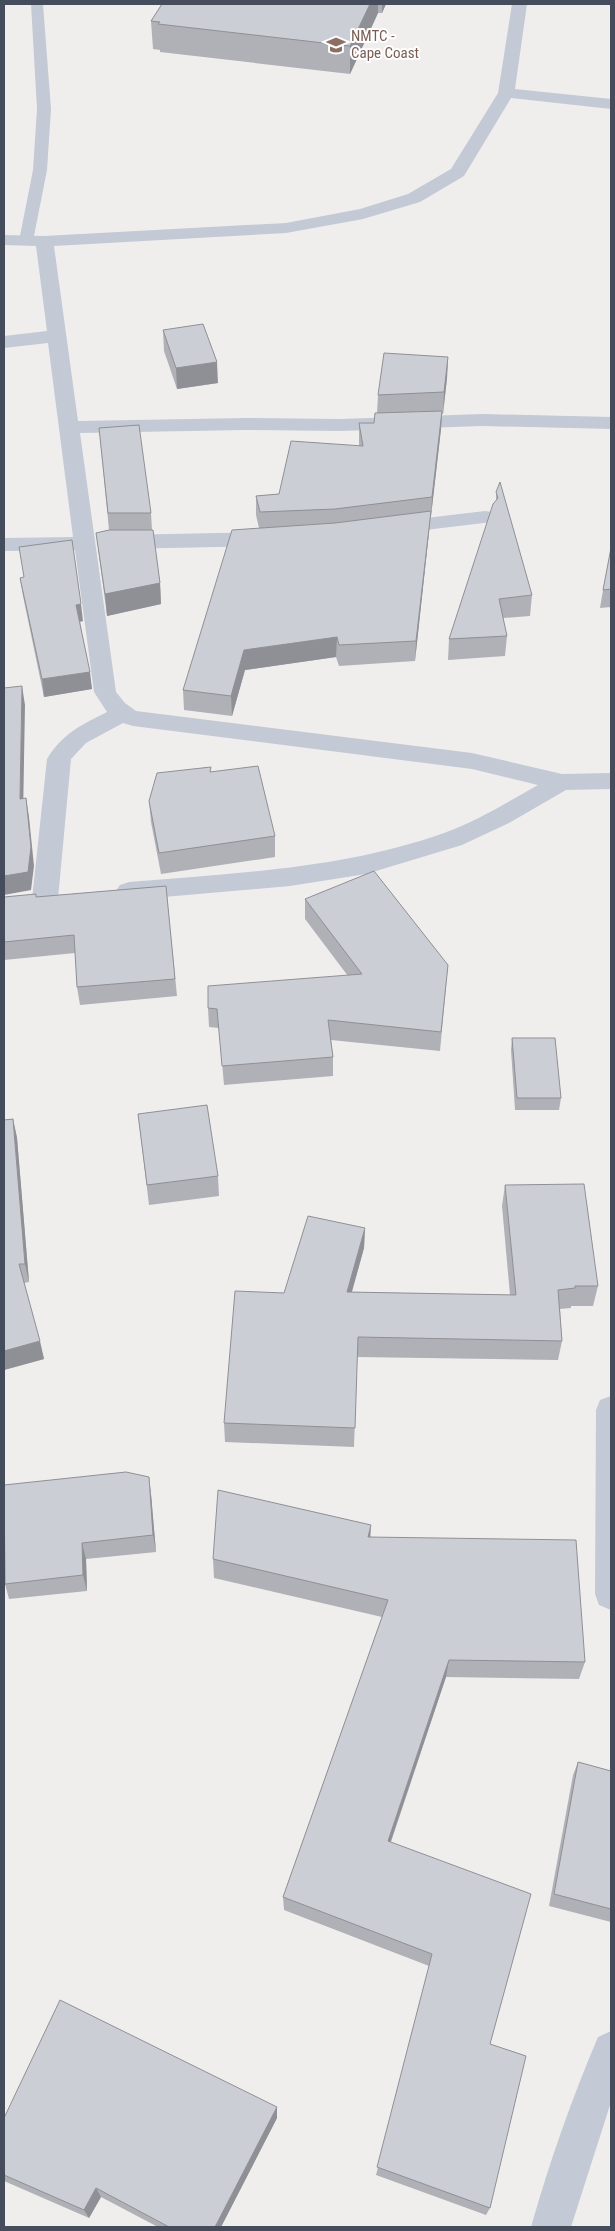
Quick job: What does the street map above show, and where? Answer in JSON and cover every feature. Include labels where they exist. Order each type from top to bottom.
[{"type":"street","points":[[4,240],[35,241],[286,228],[363,214],[414,198],[458,172],[506,93],[519,4]]},
{"type":"street","points":[[506,93],[611,104]]},
{"type":"street","points":[[35,241],[57,336],[105,692],[121,714],[133,718],[472,761],[562,782],[611,780]]},
{"type":"street","points":[[4,342],[57,336]]},
{"type":"street","points":[[70,427],[245,424],[340,425],[482,420],[611,423]]},
{"type":"street","points":[[372,530],[485,517]]},
{"type":"street","points":[[4,545],[232,541],[288,537]]},
{"type":"street","points":[[20,902],[54,898],[52,844],[59,759],[63,750],[71,742],[121,714]]},
{"type":"street","points":[[102,894],[290,877],[366,866],[453,839],[500,817],[562,782]]},
{"type":"street","points":[[611,1410],[611,1594]]},
{"type":"street","points":[[551,2227],[585,2121],[611,2050]]},
{"type":"lane","points":[[35,241],[44,109],[37,4]]},
{"type":"building","points":[[162,4],[370,4],[350,46],[158,24],[160,22],[151,21]]},
{"type":"building","points":[[203,324],[217,362],[176,368],[163,330]]},
{"type":"building","points":[[384,353],[448,357],[444,392],[378,395]]},
{"type":"building","points":[[442,411],[432,497],[335,509],[260,512],[256,496],[279,494],[291,441],[363,446],[359,423],[374,423],[375,413]]},
{"type":"building","points":[[139,425],[151,513],[108,513],[99,428]]},
{"type":"building","points":[[500,482],[532,595],[499,599],[507,636],[449,639],[493,504],[498,498],[496,492]]},
{"type":"building","points":[[431,511],[416,641],[339,645],[337,637],[244,650],[231,696],[183,690],[232,530],[335,523]]},
{"type":"building","points":[[109,530],[153,530],[160,583],[105,594],[96,533]]},
{"type":"building","points":[[72,540],[81,604],[76,605],[90,672],[42,679],[20,578],[24,577],[19,547]]},
{"type":"building","points":[[611,548],[611,589],[603,590]]},
{"type":"building","points":[[22,686],[20,799],[26,798],[31,847],[28,872],[4,876],[4,688]]},
{"type":"building","points":[[258,766],[275,836],[159,853],[149,801],[157,773],[211,767],[210,772]]},
{"type":"building","points":[[374,871],[448,965],[441,1032],[328,1020],[333,1057],[222,1066],[217,1009],[208,1008],[208,986],[362,974],[305,899]]},
{"type":"building","points":[[166,886],[175,979],[77,987],[74,935],[4,942],[4,897],[36,894],[36,897]]},
{"type":"building","points":[[512,1038],[555,1038],[561,1098],[517,1098]]},
{"type":"building","points":[[207,1105],[218,1176],[147,1185],[138,1114]]},
{"type":"building","points":[[13,1119],[25,1264],[19,1264],[40,1341],[4,1351],[4,1120]]},
{"type":"building","points":[[584,1184],[598,1286],[575,1286],[575,1288],[558,1290],[562,1341],[358,1337],[355,1428],[224,1423],[235,1291],[284,1293],[308,1216],[365,1228],[347,1292],[516,1295],[505,1185]]},
{"type":"building","points":[[126,1472],[149,1477],[153,1535],[82,1543],[83,1575],[5,1584],[4,1485]]},
{"type":"building","points":[[218,1490],[371,1525],[368,1537],[576,1540],[585,1662],[449,1660],[388,1841],[531,1894],[490,2044],[526,2056],[490,2208],[377,2167],[432,1954],[283,1897],[388,1600],[213,1559]]},
{"type":"building","points":[[578,1762],[611,1771],[611,1909],[554,1894]]},
{"type":"building","points":[[60,2000],[277,2107],[215,2227],[169,2227],[96,2188],[84,2210],[4,2175],[4,2118]]},
{"type":"place","name":"NMTC - Cape Coast","points":[[336,45]]}]
